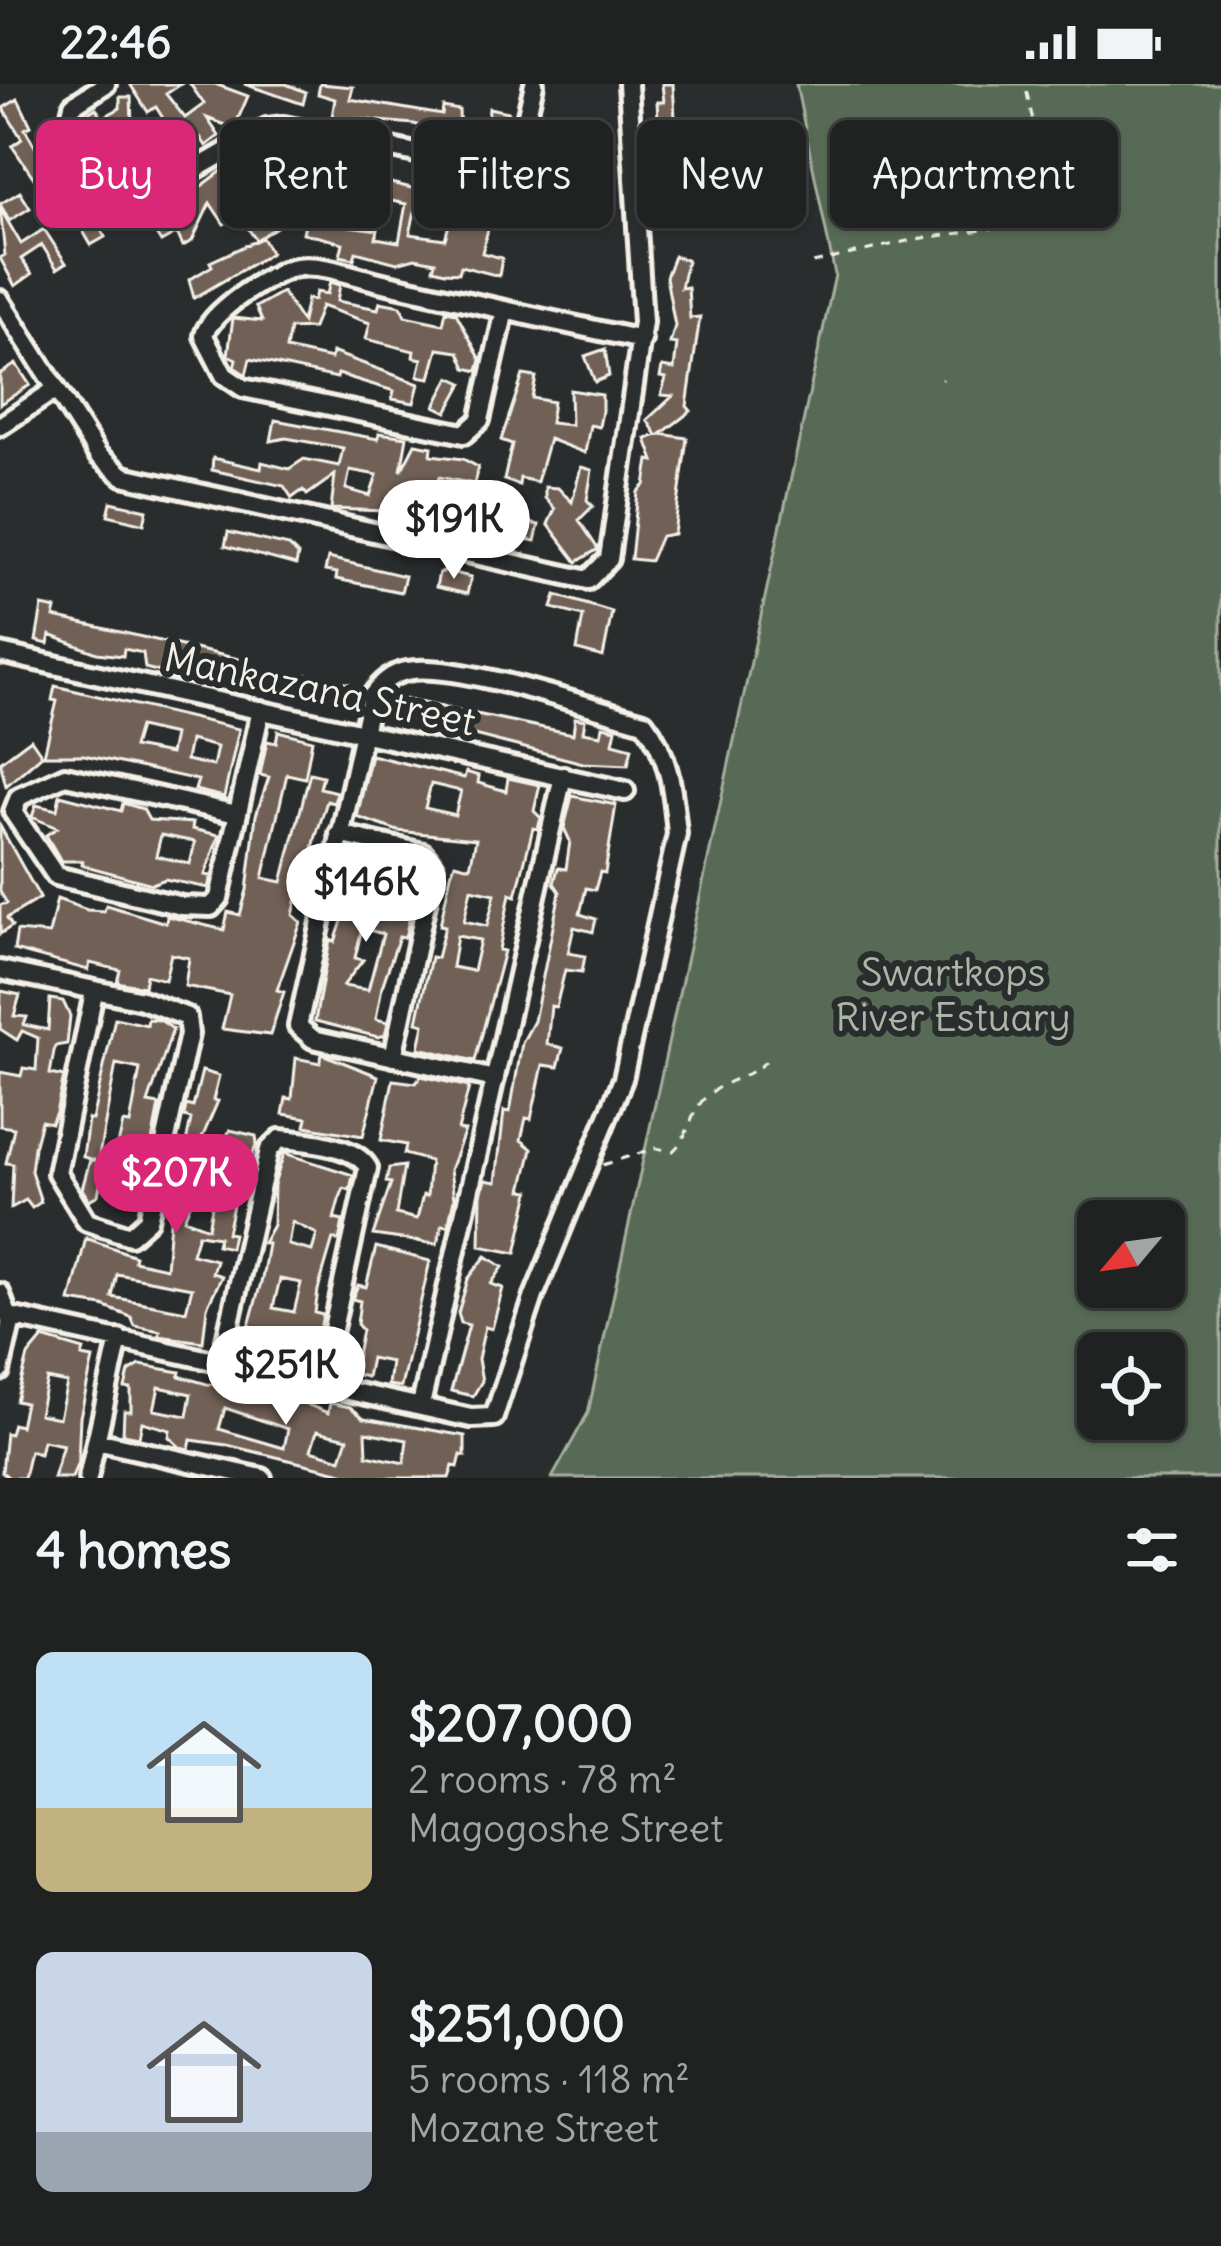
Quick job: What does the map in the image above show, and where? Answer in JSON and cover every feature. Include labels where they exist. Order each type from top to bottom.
[{"type":"street","points":[[106,84],[74,106],[68,126],[114,202],[130,208],[267,128],[284,126],[504,170],[518,154],[534,84]]},
{"type":"street","points":[[0,301],[98,455],[136,482],[588,580],[609,559],[642,340],[628,84]]},
{"type":"street","points":[[506,310],[480,420],[464,434],[243,388],[224,375],[204,336],[218,312],[299,266],[506,310],[642,340]]},
{"type":"street","points":[[0,426],[56,389]]},
{"type":"street","name":"Mankazana Street","points":[[0,653],[625,790]]},
{"type":"street","points":[[10,1316],[471,1418],[494,1417],[534,1296],[623,1079],[677,834],[670,774],[662,748],[644,722],[423,668],[392,675],[370,697],[298,1026],[313,1040],[495,1079]]},
{"type":"street","points":[[237,814],[64,776],[44,781],[19,797],[13,809],[56,876],[200,909],[218,900],[261,710]]},
{"type":"street","points":[[421,1405],[563,776]]},
{"type":"street","points":[[339,834],[422,853],[434,866],[393,1057]]},
{"type":"street","points":[[0,970],[183,1012],[190,1023],[148,1220],[130,1236],[87,1222],[57,1173],[94,992]]},
{"type":"street","points":[[221,1362],[269,1150],[280,1138],[296,1140],[358,1155],[368,1168],[321,1384]]},
{"type":"street","points":[[0,1293],[10,1316],[0,1370]]},
{"type":"street","points":[[88,1478],[119,1339]]},
{"type":"street","points":[[96,1441],[262,1478]]},
{"type":"path","points":[[813,263],[916,239],[1027,224],[1026,164],[1034,121],[1025,84]]},
{"type":"path","points":[[592,1165],[655,1148],[673,1151],[685,1140],[703,1101],[728,1080],[757,1072],[769,1058]]},
{"type":"green space","name":"Swartkops River Estuary","points":[[796,84],[1221,84],[1221,1478],[552,1478],[588,1413],[835,275]]},
{"type":"building","points":[[130,84],[181,84],[166,94],[185,118],[204,104],[190,84],[215,84],[248,96],[238,120],[220,123],[207,118],[219,136],[206,146],[201,138],[196,148],[196,120],[164,120],[156,107],[148,112]]},
{"type":"building","points":[[244,84],[286,84],[306,92],[303,104]]},
{"type":"building","points":[[320,84],[353,87],[350,99],[442,115],[443,107],[459,110],[459,120],[414,120],[414,124],[332,117],[335,99],[318,94]]},
{"type":"building","points":[[662,84],[673,84],[675,120],[658,120],[657,102],[664,102]]},
{"type":"building","points":[[120,97],[131,97],[132,120],[86,120],[83,116],[96,108],[102,118],[120,108]]},
{"type":"building","points":[[18,99],[31,126],[25,129],[36,148],[36,181],[12,146],[22,139],[3,108]]},
{"type":"building","points":[[489,108],[508,112],[507,120],[488,120]]},
{"type":"building","points":[[220,172],[220,218],[210,203],[192,241],[183,246],[177,233],[161,242],[154,231],[159,228],[196,228],[196,190]]},
{"type":"building","points":[[390,183],[414,189],[410,234],[445,239],[448,228],[488,228],[482,253],[502,258],[499,276],[461,266],[459,273],[445,272],[433,269],[435,262],[415,258],[397,263],[356,252],[354,259],[340,256],[343,243],[303,233],[304,228],[363,228],[378,230],[376,238],[399,242],[406,204],[390,201]]},
{"type":"building","points":[[20,192],[30,208],[9,221],[0,204]]},
{"type":"building","points":[[0,208],[21,244],[44,229],[66,263],[57,269],[42,245],[21,259],[32,274],[15,286],[0,258],[5,255]]},
{"type":"building","points":[[81,228],[100,228],[105,237],[91,245]]},
{"type":"building","points":[[248,228],[275,228],[256,240]]},
{"type":"building","points":[[262,238],[271,253],[194,298],[189,280],[212,266],[210,262]]},
{"type":"building","points":[[674,256],[687,260],[681,288],[688,287],[690,318],[700,317],[687,406],[691,411],[661,434],[687,438],[674,534],[661,536],[650,561],[631,559],[638,492],[645,485],[649,460],[654,461],[646,439],[657,435],[647,420],[673,396],[661,395],[666,378],[660,377],[662,367],[674,369],[677,344],[670,343],[675,326],[666,277]]},
{"type":"building","points":[[330,282],[340,285],[337,301],[378,309],[380,302],[401,306],[405,316],[443,324],[446,311],[456,313],[481,360],[478,371],[466,368],[459,352],[438,349],[430,378],[418,376],[422,359],[413,357],[414,351],[366,339],[370,323],[321,306],[313,328],[290,329],[286,349],[331,359],[332,352],[419,384],[414,403],[392,399],[394,391],[338,374],[337,378],[250,359],[246,375],[234,367],[236,359],[228,355],[233,318],[262,321],[256,307],[282,292],[302,322],[307,299],[314,300],[316,292],[327,294]]},
{"type":"building","points":[[605,349],[609,376],[595,382],[585,356]]},
{"type":"building","points":[[16,364],[30,385],[0,404],[0,374]]},
{"type":"building","points":[[523,375],[536,377],[532,398],[553,402],[550,423],[571,425],[570,390],[602,395],[602,411],[599,427],[590,425],[585,453],[549,439],[537,482],[520,478],[519,485],[504,480],[512,444],[501,440]]},
{"type":"building","points":[[450,377],[463,383],[447,412],[435,406]]},
{"type":"building","points":[[275,420],[378,439],[379,433],[407,437],[401,471],[415,444],[432,447],[431,455],[463,459],[478,467],[474,484],[439,477],[433,503],[494,505],[506,511],[505,518],[539,525],[535,541],[501,534],[498,542],[483,544],[454,535],[446,526],[386,511],[331,509],[335,475],[307,495],[303,490],[292,498],[284,486],[212,470],[213,458],[261,469],[262,462],[289,469],[304,459],[339,466],[343,448],[286,438],[271,441]],"holes":[[[350,470],[377,475],[370,496],[346,489]]]},
{"type":"building","points":[[581,467],[592,470],[587,500],[593,506],[579,520],[598,549],[577,562],[548,524],[555,509],[545,498],[545,487],[558,488],[572,502]]},
{"type":"building","points":[[111,502],[147,510],[144,524],[108,515]]},
{"type":"building","points":[[228,532],[289,546],[298,555],[296,565],[225,546]]},
{"type":"building","points":[[328,558],[405,576],[401,592],[336,579],[337,573],[325,571]]},
{"type":"building","points":[[439,573],[471,577],[467,594],[436,587]]},
{"type":"building","points":[[556,595],[612,612],[603,657],[577,650],[583,616],[552,608]]},
{"type":"building","points":[[42,606],[56,609],[54,617],[252,662],[247,685],[178,663],[175,676],[145,668],[143,653],[124,649],[123,656],[97,653],[50,635],[48,644],[36,641]]},
{"type":"building","points":[[304,674],[349,684],[345,701],[299,695]]},
{"type":"building","points":[[55,686],[239,729],[224,797],[195,790],[198,780],[84,755],[44,755],[57,701],[52,700]],"holes":[[[139,727],[174,735],[170,754],[133,747]],[[190,740],[217,747],[213,766],[186,760]]]},
{"type":"building","points":[[399,698],[573,734],[575,718],[585,720],[583,732],[601,735],[603,726],[616,729],[613,743],[632,748],[628,765],[583,763],[396,715]]},
{"type":"building","points":[[278,731],[312,740],[305,778],[287,774],[263,878],[282,882],[310,773],[323,776],[320,788],[337,792],[334,803],[327,801],[316,836],[309,865],[316,867],[312,888],[307,897],[298,894],[293,915],[301,922],[277,990],[284,992],[270,1035],[222,1029],[230,995],[185,986],[189,958],[171,954],[165,980],[146,975],[144,987],[117,982],[120,970],[90,963],[88,970],[14,950],[17,931],[49,934],[57,899],[87,910],[104,911],[106,905],[166,923],[167,916],[224,930],[228,912],[240,915],[247,890],[256,815],[269,777],[260,775],[267,741],[276,743]]},
{"type":"building","points":[[31,739],[42,755],[6,786],[0,762]]},
{"type":"building","points":[[371,755],[464,778],[466,772],[479,776],[478,783],[506,791],[508,778],[540,785],[534,811],[541,818],[538,829],[533,828],[516,896],[510,894],[499,950],[504,951],[475,1061],[419,1048],[424,1024],[417,1022],[431,957],[437,958],[445,926],[440,925],[451,874],[455,863],[470,867],[476,839],[398,831],[357,817]],"holes":[[[431,784],[461,791],[455,815],[425,808]],[[471,889],[495,894],[487,926],[464,921]],[[457,936],[480,940],[473,971],[452,967]]]},
{"type":"building","points":[[60,795],[121,811],[123,803],[143,809],[149,820],[193,823],[192,829],[219,835],[205,875],[211,876],[208,888],[165,879],[152,884],[82,865],[83,861],[61,861],[46,835],[57,828],[32,817],[36,805],[57,810]],"holes":[[[161,835],[195,842],[190,864],[156,856]]]},
{"type":"building","points":[[572,796],[616,805],[605,873],[600,872],[595,890],[586,888],[580,914],[596,919],[593,932],[574,927],[568,953],[585,956],[582,972],[565,970],[556,1007],[551,1006],[547,1044],[563,1048],[558,1067],[543,1065],[531,1119],[526,1118],[521,1140],[532,1149],[522,1190],[530,1191],[516,1253],[480,1246],[481,1195],[485,1180],[496,1182],[504,1111],[510,1112],[522,1043],[534,1021],[560,892],[554,883],[558,868],[566,869],[570,841],[564,828]]},
{"type":"building","points":[[0,826],[40,898],[7,918],[12,926],[0,934],[0,905],[7,903],[0,892]]},
{"type":"building","points":[[349,856],[417,870],[405,938],[399,937],[382,987],[376,1019],[388,1022],[385,1035],[378,1037],[315,1021],[330,940],[335,942],[354,885],[343,882]],"holes":[[[362,928],[383,934],[368,990],[343,986],[363,960],[355,958]]]},
{"type":"building","points":[[1,991],[20,995],[14,1016],[27,1017],[24,1025],[48,1030],[50,999],[63,1001],[70,1016],[67,1044],[55,1046],[50,1074],[64,1077],[56,1112],[51,1123],[41,1121],[34,1147],[31,1171],[41,1202],[32,1208],[26,1200],[11,1208],[13,1164],[6,1163],[14,1128],[0,1126],[0,1072],[21,1076],[23,1068],[36,1070],[38,1038],[22,1031],[17,1040],[0,1029]]},
{"type":"building","points":[[115,1018],[147,1025],[148,1019],[160,1020],[173,1029],[148,1103],[159,1105],[150,1152],[140,1150],[135,1170],[120,1166],[125,1146],[118,1145],[123,1123],[130,1124],[140,1069],[116,1064],[98,1161],[83,1157],[88,1119],[92,1120]]},
{"type":"building","points":[[322,1054],[378,1076],[363,1136],[305,1126],[307,1118],[283,1114],[286,1098],[292,1099],[296,1058],[320,1063]]},
{"type":"building","points":[[202,1071],[219,1076],[213,1100],[218,1101],[199,1145],[219,1150],[230,1130],[256,1136],[257,1143],[235,1196],[227,1233],[233,1234],[230,1248],[217,1245],[219,1237],[198,1234],[192,1254],[216,1260],[212,1273],[222,1276],[207,1307],[203,1342],[159,1336],[160,1331],[135,1326],[131,1317],[70,1301],[86,1238],[135,1256],[134,1261],[166,1268],[175,1165],[191,1119],[184,1117],[186,1105],[193,1107]],"holes":[[[204,1172],[228,1178],[223,1200],[214,1196],[208,1228],[184,1219]],[[117,1274],[192,1288],[186,1311],[112,1297]]]},
{"type":"building","points":[[421,1076],[469,1087],[458,1130],[465,1131],[450,1170],[454,1199],[448,1226],[442,1225],[437,1244],[373,1235],[391,1183],[386,1182],[389,1168],[404,1166],[396,1214],[417,1219],[423,1195],[427,1196],[430,1161],[404,1154],[406,1145],[381,1140],[393,1080],[416,1083]]},
{"type":"building","points":[[284,1153],[353,1175],[350,1190],[344,1188],[339,1200],[334,1219],[343,1221],[339,1241],[333,1239],[318,1290],[315,1313],[323,1315],[316,1346],[309,1344],[297,1364],[244,1343],[262,1279],[268,1244],[263,1243],[273,1225],[274,1185]],"holes":[[[292,1222],[317,1234],[312,1251],[288,1245]],[[280,1279],[301,1283],[294,1312],[273,1308]]]},
{"type":"building","points":[[90,1160],[105,1162],[98,1195],[89,1200],[82,1189]]},
{"type":"building","points":[[376,1247],[430,1261],[401,1387],[388,1385],[391,1362],[371,1358],[367,1377],[353,1374],[362,1330],[357,1324],[360,1301],[352,1299],[358,1285],[366,1287]]},
{"type":"building","points":[[486,1256],[503,1267],[491,1284],[503,1288],[492,1329],[485,1327],[478,1359],[482,1381],[473,1396],[451,1391],[469,1325],[461,1323],[458,1313],[468,1279]]},
{"type":"building","points":[[43,1338],[84,1350],[82,1357],[93,1359],[72,1478],[53,1478],[63,1445],[43,1441],[40,1454],[30,1451],[24,1478],[9,1478],[2,1472],[6,1433],[10,1434],[13,1424],[20,1426],[25,1403],[16,1401],[28,1356]],"holes":[[[47,1379],[67,1383],[59,1418],[39,1414]]]},
{"type":"building","points":[[140,1365],[180,1372],[179,1376],[207,1384],[262,1386],[328,1413],[330,1403],[350,1407],[364,1418],[465,1436],[465,1456],[461,1455],[458,1467],[453,1466],[449,1478],[363,1478],[227,1445],[191,1440],[189,1449],[180,1447],[169,1437],[170,1430],[142,1422],[139,1437],[123,1434],[124,1411],[131,1411],[131,1389],[125,1388],[129,1372]],"holes":[[[159,1387],[191,1394],[187,1416],[154,1410]],[[225,1408],[288,1429],[284,1448],[219,1429]],[[317,1431],[348,1438],[341,1459],[311,1450]],[[366,1432],[407,1440],[404,1463],[367,1455]]]}]
